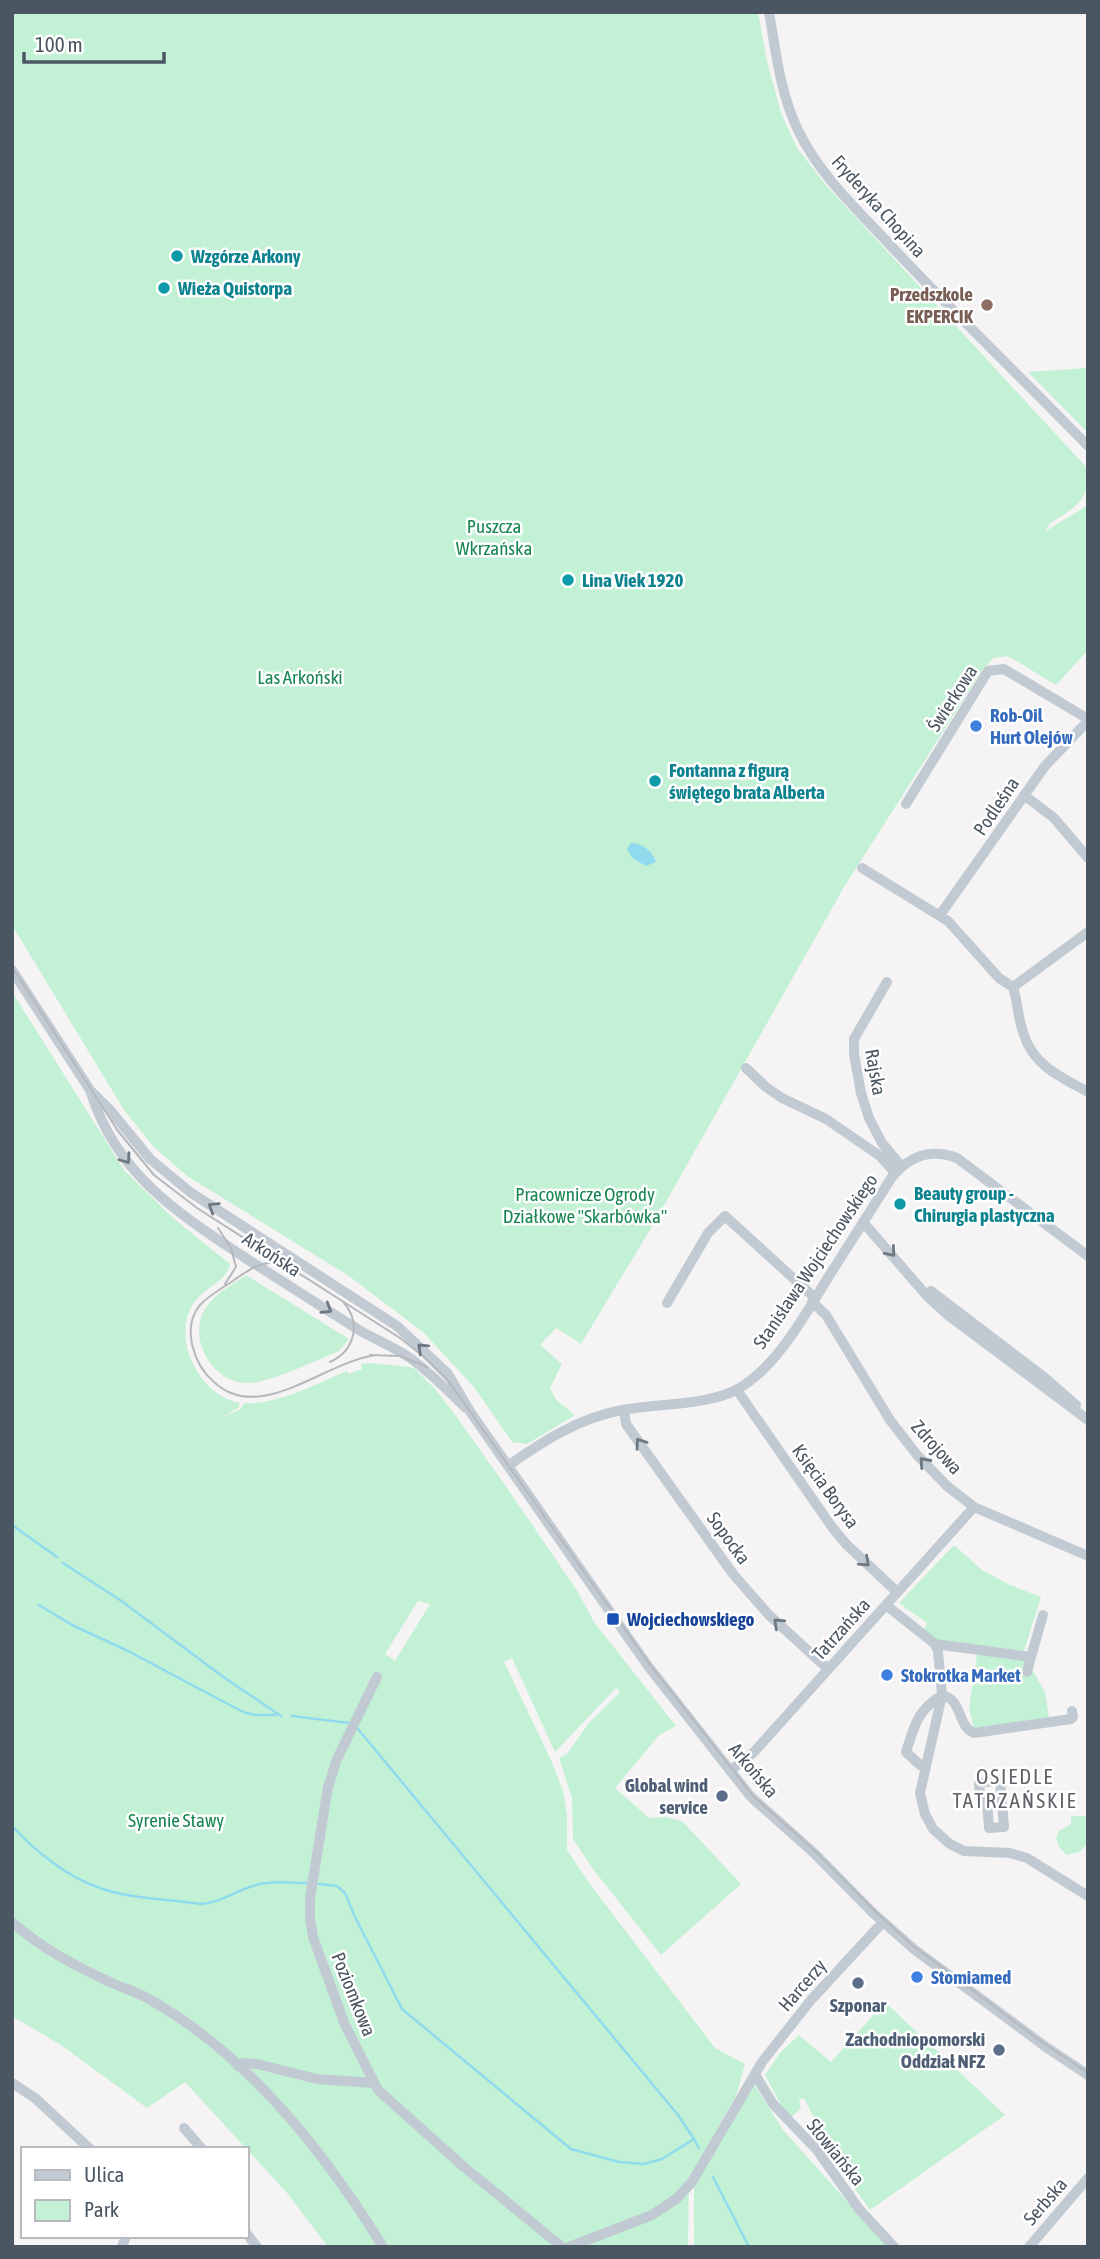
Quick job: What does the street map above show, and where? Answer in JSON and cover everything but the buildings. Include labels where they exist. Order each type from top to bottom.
[{"type":"street","name":"Fryderyka Chopina","points":[[769,12],[785,97],[797,129],[830,182],[1088,446]]},
{"type":"street","name":"Świerkowa","points":[[906,804],[988,671],[1004,669],[1088,720]]},
{"type":"street","name":"Podleśna","points":[[940,915],[1045,766],[1088,720]]},
{"type":"street","points":[[1024,795],[1054,818],[1088,858]]},
{"type":"street","points":[[862,867],[940,915],[954,927],[999,978],[1013,987],[1024,1035],[1035,1058],[1046,1069],[1088,1092]]},
{"type":"street","points":[[1013,987],[1088,932]]},
{"type":"street","name":"Arkońska","points":[[12,970],[90,1090],[150,1159],[178,1184],[372,1308],[408,1335],[450,1376],[471,1413],[651,1669],[758,1804],[814,1853],[883,1922],[934,1965],[1088,2075]]},
{"type":"street","name":"Rajska","points":[[887,982],[854,1038],[853,1054],[869,1118],[898,1170]]},
{"type":"street","points":[[746,1068],[782,1098],[826,1119],[898,1170]]},
{"type":"street","name":"Arkońska","points":[[90,1090],[99,1118],[121,1152],[146,1184],[167,1204],[204,1232],[341,1318],[408,1356],[471,1413]]},
{"type":"street","name":"Stanisława Wojciechowskiego","points":[[508,1466],[582,1422],[624,1410],[707,1399],[737,1390],[753,1379],[772,1359],[814,1300],[898,1170],[916,1156],[935,1153],[957,1158],[1088,1256]]},
{"type":"street","name":"Zdrojowa","points":[[667,1303],[708,1233],[725,1216],[814,1300],[903,1437],[947,1486],[974,1507],[1088,1556]]},
{"type":"street","points":[[863,1222],[918,1283],[1044,1377],[1077,1406],[1088,1420]]},
{"type":"street","name":"Księcia Borysa","points":[[737,1390],[832,1527],[854,1552],[897,1592]]},
{"type":"street","name":"Sopocka","points":[[624,1410],[626,1424],[733,1574],[769,1615],[828,1669]]},
{"type":"street","name":"Tatrzańska","points":[[730,1771],[754,1752],[974,1507]]},
{"type":"street","points":[[886,1605],[935,1644],[1031,1657]]},
{"type":"street","points":[[1027,1672],[1043,1615]]},
{"type":"street","points":[[935,1644],[942,1695],[920,1793],[929,1822],[944,1839],[964,1851],[1010,1853],[1027,1858],[1088,1896]]},
{"type":"street","name":"Poziomkowa","points":[[377,1677],[337,1759],[328,1787],[309,1909],[313,1937],[349,2034],[378,2091],[562,2247]]},
{"type":"street","points":[[942,1695],[955,1701],[967,1728],[974,1733],[1071,1719],[1072,1711]]},
{"type":"street","points":[[925,1767],[906,1752],[923,1709],[942,1695]]},
{"type":"street","points":[[1000,1780],[1004,1827],[989,1828],[987,1800],[980,1796],[979,1783],[1000,1780]]},
{"type":"street","points":[[12,1922],[44,1948],[76,1966],[145,1996],[183,2020],[238,2066],[281,2107],[303,2133],[348,2192],[383,2247]]},
{"type":"street","name":"Harcerzy","points":[[569,2247],[652,2215],[676,2199],[692,2182],[762,2062],[802,2011],[883,1922]]},
{"type":"street","points":[[238,2066],[244,2063],[257,2064],[317,2079],[373,2083]]},
{"type":"street","name":"Słowiańska","points":[[756,2076],[773,2104],[817,2150],[859,2209],[894,2247]]},
{"type":"street","points":[[12,2083],[59,2119],[88,2147]]},
{"type":"street","points":[[184,2128],[200,2147]]},
{"type":"street","name":"Serbska","points":[[1029,2247],[1088,2178]]},
{"type":"green space","name":"Puszcza Wkrzańska","points":[[12,12],[758,12],[767,61],[781,113],[797,148],[825,184],[1088,469],[1086,490],[1082,498],[1073,508],[1048,525],[1046,531],[1088,505],[1088,650],[1056,685],[1008,656],[993,658],[981,672],[844,887],[654,1223],[581,1344],[556,1328],[540,1345],[562,1364],[550,1388],[556,1400],[575,1415],[527,1444],[512,1442],[474,1387],[423,1332],[349,1276],[187,1176],[153,1146],[124,1110],[12,925]]},
{"type":"green space","points":[[1088,368],[1088,433],[1028,372]]},
{"type":"green space","name":"Syrenie Stawy","points":[[12,992],[124,1170],[174,1219],[230,1264],[224,1276],[193,1304],[186,1326],[189,1355],[204,1381],[227,1399],[240,1403],[238,1408],[221,1418],[241,1409],[244,1403],[284,1397],[347,1371],[349,1374],[362,1369],[361,1364],[415,1369],[453,1412],[578,1592],[594,1622],[676,1726],[659,1735],[615,1788],[649,1818],[665,1817],[682,1821],[741,1884],[661,1955],[593,1869],[573,1839],[572,1798],[559,1758],[567,1754],[588,1724],[620,1692],[616,1688],[555,1752],[512,1658],[504,1662],[563,1791],[567,1815],[567,1850],[592,1887],[715,2048],[745,2064],[736,2096],[689,2178],[688,2247],[328,2247],[287,2193],[248,2151],[248,2147],[245,2147],[185,2082],[147,2108],[61,2045],[12,2016]],"holes":[[[418,1601],[430,1604],[395,1661],[385,1654]]]},
{"type":"green space","points":[[246,1275],[349,1339],[339,1351],[268,1379],[248,1383],[224,1376],[214,1368],[201,1346],[200,1321],[213,1299]]},
{"type":"green space","points":[[954,1545],[982,1570],[1041,1597],[1023,1654],[1045,1692],[1049,1718],[974,1728],[969,1708],[978,1648],[935,1642],[923,1631],[927,1623],[899,1603]]},
{"type":"green space","points":[[1071,1816],[1088,1816],[1088,1843],[1079,1852],[1067,1855],[1059,1847],[1056,1838],[1059,1831],[1071,1824]]},
{"type":"green space","points":[[885,2002],[1005,2115],[870,2210],[834,2159],[804,2098],[799,2100],[801,2109],[791,2117],[782,2107],[765,2075],[780,2053],[799,2035],[831,2062]]},
{"type":"green space","points":[[754,2084],[783,2130],[888,2247],[694,2247],[694,2185]]},
{"type":"water","points":[[631,843],[646,848],[656,862],[646,866],[632,858],[627,849]]},
{"type":"waterway","points":[[12,1525],[57,1557]]},
{"type":"waterway","points":[[63,1563],[120,1600],[281,1716]]},
{"type":"waterway","points":[[39,1605],[72,1625],[128,1651],[243,1712],[275,1715]]},
{"type":"waterway","points":[[292,1716],[349,1723]]},
{"type":"waterway","points":[[358,1729],[678,2115],[694,2139]]},
{"type":"waterway","points":[[12,1826],[41,1854],[64,1870],[112,1892],[201,1904],[260,1884],[308,1883]]},
{"type":"waterway","points":[[319,1884],[337,1886],[345,1893],[402,2009],[571,2149],[619,2162],[644,2164],[662,2159],[694,2139],[699,2148]]},
{"type":"waterway","points":[[713,2177],[749,2247]]},
{"type":"tram line","points":[[12,967],[118,1131],[154,1175],[197,1208],[400,1338],[449,1382],[651,1666],[754,1797],[814,1850],[912,1945],[1039,2040],[1088,2073]]},
{"type":"tram line","points":[[218,1228],[231,1248],[236,1267],[225,1284]]},
{"type":"tram line","points":[[283,1264],[269,1263],[251,1269],[208,1298],[194,1314],[191,1324],[192,1346],[201,1366],[214,1382],[232,1394],[252,1397],[273,1394],[358,1359],[378,1355]]},
{"type":"tram line","points":[[330,1362],[345,1351],[353,1336],[353,1320],[344,1303]]},
{"type":"tram line","points":[[370,1355],[400,1356],[427,1367]]},
{"type":"place","name":"Wzgórze Arkony","points":[[177,256]]},
{"type":"place","name":"Wieża Quistorpa","points":[[164,288]]},
{"type":"place","name":"Przedszkole EKPERCIK","points":[[987,305]]},
{"type":"place","name":"Lina Viek 1920","points":[[568,580]]},
{"type":"place","name":"Rob-Oil Hurt Olejów","points":[[976,726]]},
{"type":"place","name":"Fontanna z figurą świętego brata Alberta","points":[[655,781]]},
{"type":"place","name":"Beauty group - Chirurgia plastyczna","points":[[900,1204]]},
{"type":"place","name":"Wojciechowskiego","points":[[613,1619]]},
{"type":"place","name":"Stokrotka Market","points":[[887,1675]]},
{"type":"place","name":"Global wind service","points":[[722,1796]]},
{"type":"place","name":"Stomiamed","points":[[917,1977]]},
{"type":"place","name":"Szponar","points":[[858,1983]]},
{"type":"place","name":"Zachodniopomorski Oddział NFZ","points":[[999,2050]]},
{"type":"district","name":"OSIEDLE TATRZAŃSKIE","points":[[1015,1789]]},
{"type":"park label","name":"Las Arkoński","points":[[300,677]]},
{"type":"park label","name":"Pracownicze Ogrody Działkowe \"Skarbówka\"","points":[[585,1205]]}]
